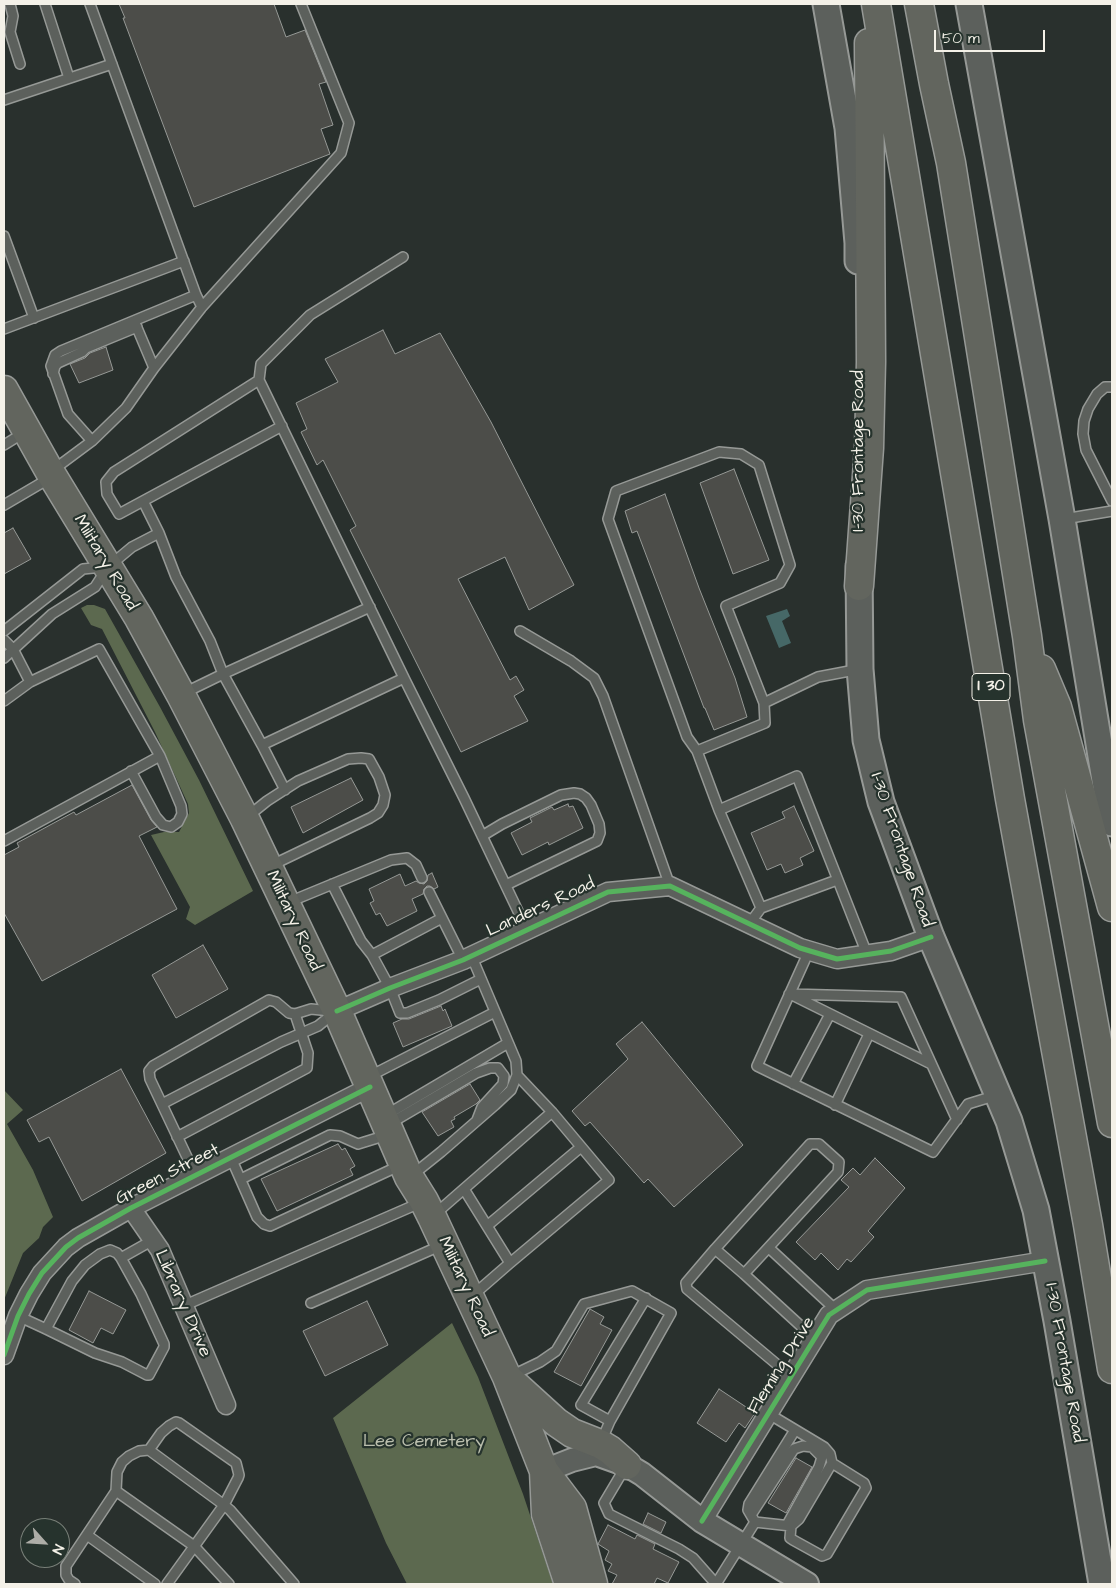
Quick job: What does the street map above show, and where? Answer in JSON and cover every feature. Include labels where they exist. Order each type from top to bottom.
[{"type":"main road","name":"I-30 Frontage Road","points":[[826,4],[848,128],[858,243],[860,669],[866,740],[880,802],[931,937],[1009,1121],[1036,1210],[1102,1584]]},
{"type":"main road","points":[[860,586],[869,448],[871,362],[869,4]]},
{"type":"main road","name":"I 30","points":[[876,4],[1010,799],[1088,1226],[1112,1369]]},
{"type":"main road","name":"I 30","points":[[919,4],[951,163],[1027,636],[1038,720],[1112,1123]]},
{"type":"main road","points":[[969,4],[1102,745],[1112,823]]},
{"type":"main road","name":"Military Road","points":[[4,390],[51,474],[139,618],[245,819],[337,1011],[406,1171],[428,1209],[507,1378],[544,1471],[572,1508],[594,1584]]},
{"type":"main road","points":[[1027,636],[1057,706],[1112,907]]},
{"type":"main road","points":[[507,1378],[556,1422],[572,1433],[602,1440],[627,1465]]},
{"type":"main road","name":"Military Road","points":[[544,1471],[546,1514],[569,1584]]},
{"type":"street","name":"Landers Road","points":[[337,1011],[467,957],[608,892],[670,886],[750,922],[800,948],[837,959],[891,951],[931,937]]},
{"type":"street","name":"Green Street","points":[[4,1354],[18,1316],[42,1273],[66,1247],[78,1238],[132,1208],[231,1158],[368,1083]]},
{"type":"street","name":"Library Drive","points":[[132,1208],[160,1250],[226,1405]]},
{"type":"street","name":"Fleming Drive","points":[[702,1521],[829,1315],[867,1290],[1046,1261]]},
{"type":"street","points":[[544,1471],[572,1460],[602,1440]]},
{"type":"street","points":[[627,1465],[642,1474],[702,1521],[807,1584]]},
{"type":"lane","points":[[10,4],[13,16],[10,32],[20,64]]},
{"type":"lane","points":[[45,4],[70,78]]},
{"type":"lane","points":[[90,4],[202,307]]},
{"type":"lane","points":[[4,505],[51,474],[92,441],[126,408],[154,368],[202,307],[341,153],[349,124],[301,4]]},
{"type":"lane","points":[[4,100],[112,64]]},
{"type":"lane","points":[[4,236],[34,318]]},
{"type":"lane","points":[[403,257],[310,315],[262,364],[259,380],[527,930]]},
{"type":"lane","points":[[4,329],[184,261]]},
{"type":"lane","points":[[92,441],[68,414],[51,366],[55,355],[61,351],[136,324],[196,295]]},
{"type":"lane","points":[[136,324],[154,368]]},
{"type":"lane","points":[[259,380],[114,472],[106,482],[106,494],[119,514],[282,426]]},
{"type":"lane","points":[[1112,387],[1105,387],[1097,394],[1088,409],[1084,421],[1083,434],[1086,450],[1112,501]]},
{"type":"lane","points":[[4,445],[27,431]]},
{"type":"lane","points":[[697,750],[765,723],[764,703],[726,606],[780,583],[790,565],[759,465],[741,454],[719,452],[616,491],[608,519],[687,737],[697,750],[719,810],[760,908]]},
{"type":"lane","points":[[143,501],[159,533],[176,577],[210,641],[223,674],[285,790]]},
{"type":"lane","points":[[1062,519],[1112,511]]},
{"type":"lane","points":[[4,658],[52,614],[95,587],[108,567],[132,547],[159,533]]},
{"type":"lane","points":[[4,630],[83,568],[108,567]]},
{"type":"lane","points":[[181,695],[223,674],[370,608]]},
{"type":"lane","points":[[520,630],[571,661],[594,678],[603,696],[670,886]]},
{"type":"lane","points":[[4,640],[14,649],[30,682]]},
{"type":"lane","points":[[4,701],[30,682],[99,649],[160,756],[181,806],[182,814],[178,822],[171,827],[163,825],[156,817],[131,771]]},
{"type":"lane","points":[[764,703],[818,677],[860,669]]},
{"type":"lane","points":[[262,746],[404,678]]},
{"type":"lane","points":[[4,841],[160,756]]},
{"type":"lane","points":[[245,819],[267,801],[298,781],[348,760],[369,759],[378,777],[385,795],[378,812],[370,818],[268,867]]},
{"type":"lane","points":[[719,810],[797,776],[867,954]]},
{"type":"lane","points":[[482,836],[561,795],[580,794],[591,805],[599,824],[600,833],[597,841],[506,885]]},
{"type":"lane","points":[[285,904],[391,860],[407,858],[416,865],[422,878]]},
{"type":"lane","points":[[750,922],[760,908],[837,880]]},
{"type":"lane","points":[[332,884],[360,941],[372,955],[390,988],[400,1013],[407,1013],[439,1000],[481,979]]},
{"type":"lane","points":[[231,1158],[257,1217],[264,1224],[270,1226],[406,1171],[476,1122],[511,1090],[517,1075],[516,1061],[481,979],[442,918],[429,892]]},
{"type":"lane","points":[[372,955],[442,918]]},
{"type":"lane","points":[[809,950],[757,1066],[933,1152],[968,1104],[998,1094]]},
{"type":"lane","points":[[789,994],[931,1064]]},
{"type":"lane","points":[[789,994],[901,997],[956,1120]]},
{"type":"lane","points":[[196,1176],[150,1079],[149,1071],[153,1066],[269,1000],[276,1002],[289,1013],[294,1014],[311,1009],[337,1011]]},
{"type":"lane","points":[[162,1104],[281,1042],[318,1026],[337,1011]]},
{"type":"lane","points":[[368,1083],[495,1012]]},
{"type":"lane","points":[[177,1137],[307,1068],[308,1053],[294,1014]]},
{"type":"lane","points":[[794,1084],[830,1014]]},
{"type":"lane","points":[[835,1105],[869,1034]]},
{"type":"lane","points":[[240,1179],[330,1135],[340,1136],[358,1144],[508,1042]]},
{"type":"lane","points":[[387,1125],[476,1073],[490,1068],[498,1068],[504,1076],[503,1084],[482,1107],[476,1122]]},
{"type":"lane","points":[[470,1298],[510,1262],[609,1180],[552,1112],[517,1075]]},
{"type":"lane","points":[[183,1306],[428,1209],[464,1189],[552,1112]]},
{"type":"lane","points":[[744,1274],[838,1172],[839,1162],[819,1144],[810,1144],[686,1283],[687,1289],[792,1377]]},
{"type":"lane","points":[[487,1226],[581,1147]]},
{"type":"lane","points":[[464,1189],[510,1262]]},
{"type":"lane","points":[[121,1258],[153,1240]]},
{"type":"lane","points":[[311,1303],[444,1244]]},
{"type":"lane","points":[[769,1248],[836,1310]]},
{"type":"lane","points":[[715,1249],[815,1339]]},
{"type":"lane","points":[[18,1316],[95,1353],[122,1362],[150,1375],[164,1344],[141,1294],[121,1258],[117,1253],[110,1250],[100,1254],[85,1265],[72,1281],[46,1329]]},
{"type":"lane","points":[[507,1378],[540,1362],[556,1351],[584,1304],[632,1291],[672,1313],[615,1411],[602,1440]]},
{"type":"lane","points":[[602,1440],[581,1406],[646,1298]]},
{"type":"lane","points":[[769,1414],[824,1446],[830,1454],[832,1463],[799,1519],[789,1526],[753,1518],[748,1510],[749,1504],[795,1430]]},
{"type":"lane","points":[[150,1450],[161,1433],[176,1422],[236,1463],[239,1475],[224,1505],[167,1584]]},
{"type":"lane","points":[[627,1465],[604,1503],[609,1514],[692,1558],[716,1584],[741,1545],[753,1518],[794,1449],[803,1446],[812,1447],[822,1457],[820,1467],[789,1526],[790,1538],[822,1556],[827,1554],[866,1488],[864,1483],[832,1463]]},
{"type":"lane","points":[[76,1584],[69,1580],[65,1570],[66,1566],[116,1491],[117,1472],[122,1462],[139,1451],[150,1450],[230,1510],[294,1584]]},
{"type":"lane","points":[[116,1491],[194,1546],[229,1584]]},
{"type":"lane","points":[[87,1535],[155,1584]]},
{"type":"green space","points":[[87,605],[94,605],[105,609],[199,780],[253,891],[195,925],[186,919],[190,907],[151,835],[164,832],[179,832],[189,813],[188,804],[155,732],[102,629],[91,625],[81,608]]},
{"type":"green space","points":[[4,1090],[23,1110],[7,1124],[33,1170],[53,1217],[43,1227],[39,1238],[23,1253],[4,1300]]},
{"type":"green space","name":"Lee Cemetery","points":[[452,1323],[478,1377],[523,1494],[553,1584],[407,1584],[386,1543],[333,1418]]},
{"type":"water","points":[[787,609],[790,616],[782,621],[791,643],[779,648],[766,616]]},
{"type":"building","points":[[119,4],[274,4],[286,37],[305,30],[326,82],[319,84],[333,125],[321,129],[330,154],[194,207]]},
{"type":"building","points":[[383,330],[395,354],[440,333],[491,422],[574,585],[529,610],[505,557],[458,579],[510,680],[516,676],[524,690],[514,696],[528,721],[461,752],[350,530],[356,526],[323,460],[317,465],[301,432],[307,429],[296,403],[338,382],[325,359]]},
{"type":"building","points":[[106,347],[113,370],[79,383],[70,364]]},
{"type":"building","points":[[734,469],[769,560],[733,574],[700,483]]},
{"type":"building","points":[[665,494],[699,588],[735,678],[747,717],[714,730],[637,531],[632,533],[625,511]]},
{"type":"building","points":[[13,528],[31,559],[4,574],[4,533]]},
{"type":"building","points":[[351,778],[363,800],[303,833],[291,807]]},
{"type":"building","points":[[132,785],[151,820],[157,827],[139,836],[177,909],[42,981],[4,913],[4,855],[19,847],[17,843],[74,812],[76,815]]},
{"type":"building","points":[[568,804],[569,807],[573,806],[583,828],[549,845],[548,842],[522,855],[511,833],[532,822],[530,818],[552,807],[554,810]]},
{"type":"building","points":[[794,806],[814,851],[800,858],[803,865],[785,873],[781,864],[767,870],[751,833],[785,818],[782,812]]},
{"type":"building","points":[[432,873],[438,887],[434,889],[427,886],[423,894],[412,899],[417,911],[387,926],[380,913],[376,915],[370,903],[374,901],[369,889],[400,874],[405,886],[416,881],[424,884],[427,881],[428,875]]},
{"type":"building","points":[[203,945],[228,989],[176,1018],[152,975]]},
{"type":"building","points":[[441,1006],[443,1011],[445,1009],[452,1026],[403,1047],[393,1023],[402,1019],[409,1019]]},
{"type":"building","points":[[642,1022],[743,1145],[674,1207],[648,1179],[644,1183],[590,1122],[585,1126],[572,1111],[628,1059],[616,1044]]},
{"type":"building","points":[[121,1069],[166,1153],[82,1201],[49,1137],[39,1142],[27,1120]]},
{"type":"building","points":[[470,1084],[480,1100],[454,1117],[455,1119],[451,1121],[454,1127],[438,1136],[422,1112]]},
{"type":"building","points":[[338,1144],[342,1150],[345,1148],[355,1166],[350,1169],[353,1175],[277,1211],[261,1179]]},
{"type":"building","points":[[875,1158],[905,1188],[868,1231],[874,1237],[851,1262],[847,1259],[838,1270],[821,1253],[815,1260],[796,1242],[849,1187],[841,1180],[853,1168],[860,1175]]},
{"type":"building","points":[[89,1291],[126,1310],[113,1334],[101,1328],[93,1343],[69,1330]]},
{"type":"building","points":[[367,1301],[388,1345],[325,1376],[303,1331]]},
{"type":"building","points":[[590,1309],[604,1317],[600,1324],[612,1330],[581,1386],[554,1372]]},
{"type":"building","points":[[719,1389],[755,1413],[745,1428],[739,1423],[726,1442],[697,1423]]},
{"type":"building","points":[[796,1458],[812,1467],[786,1513],[768,1503]]},
{"type":"building","points":[[648,1513],[666,1522],[661,1533],[643,1524]]},
{"type":"building","points":[[608,1525],[635,1539],[637,1535],[655,1544],[653,1549],[679,1562],[668,1583],[657,1578],[654,1584],[612,1584],[617,1575],[608,1571],[612,1564],[605,1560],[609,1551],[598,1544]]},
{"type":"cycle path","points":[[337,1011],[463,960],[608,892],[670,886],[800,948],[837,959],[891,951],[931,937]]},
{"type":"cycle path","points":[[4,1355],[18,1316],[42,1273],[66,1247],[78,1238],[131,1208],[370,1087]]},
{"type":"cycle path","points":[[702,1521],[829,1315],[867,1290],[1045,1261]]}]
